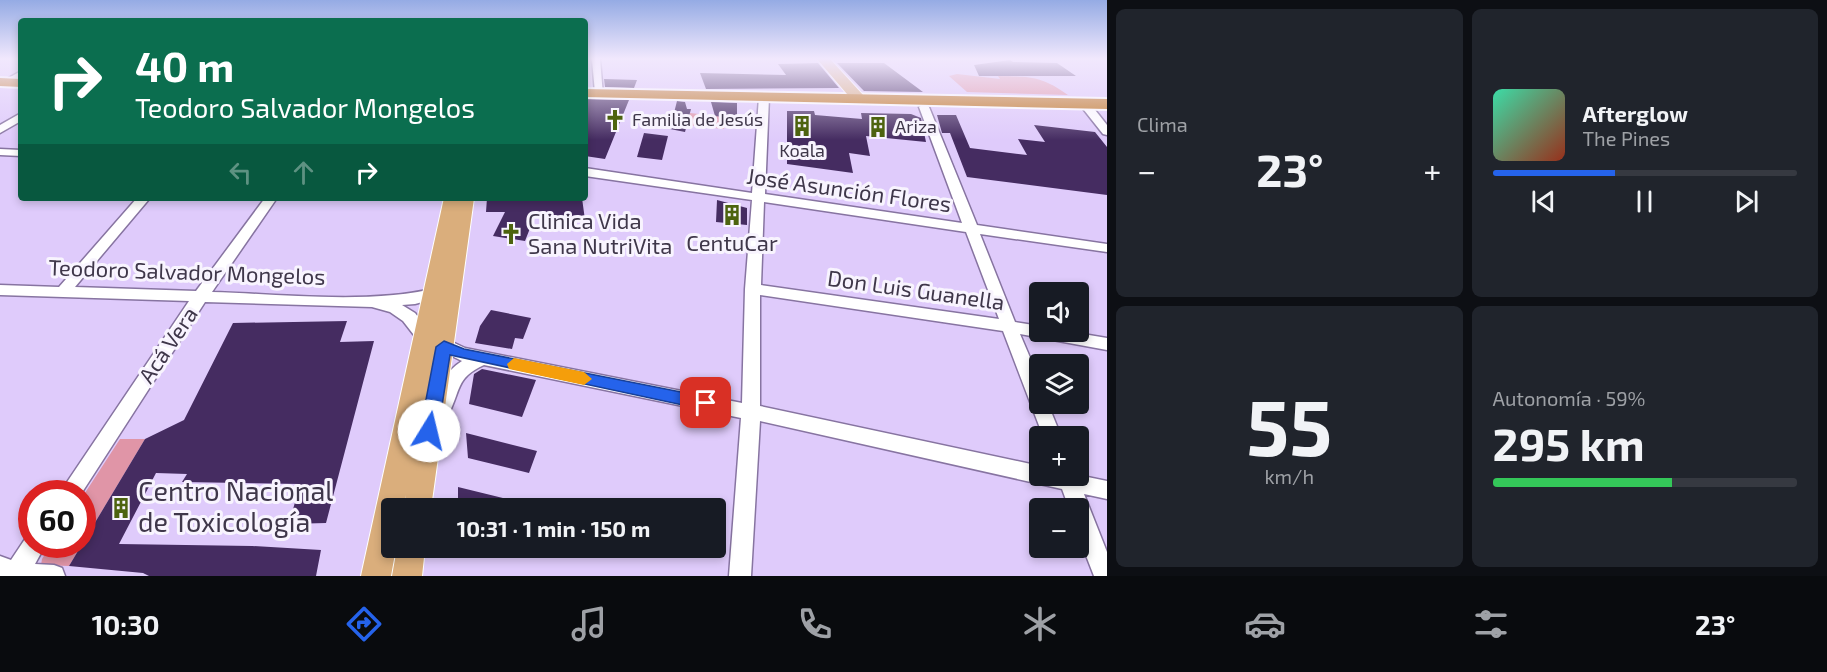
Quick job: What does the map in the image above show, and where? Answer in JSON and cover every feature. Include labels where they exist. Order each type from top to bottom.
[{"type":"highway","points":[[592,93],[924,106],[1107,104]]},
{"type":"highway","points":[[588,100],[858,98],[1087,106],[1107,111]]},
{"type":"main road","points":[[847,86],[858,98]]},
{"type":"main road","points":[[376,576],[430,296],[451,201]]},
{"type":"main road","points":[[418,498],[454,286],[466,201]]},
{"type":"main road","points":[[407,576],[410,558]]},
{"type":"street","points":[[740,576],[751,412],[753,289],[764,100]]},
{"type":"street","points":[[924,106],[1048,426]]},
{"type":"street","points":[[1087,106],[1107,132]]},
{"type":"street","points":[[0,130],[18,118]]},
{"type":"street","points":[[0,152],[18,153]]},
{"type":"street","name":"José Asunción Flores","points":[[588,172],[1107,248]]},
{"type":"street","points":[[63,292],[141,201]]},
{"type":"street","name":"Acá Vera","points":[[78,480],[200,297],[269,201]]},
{"type":"street","name":"Teodoro Salvador Mongelos","points":[[0,290],[372,302],[430,296],[454,286]]},
{"type":"street","name":"Don Luis Guanella","points":[[753,289],[1008,326],[1107,344]]},
{"type":"street","name":"Teodoro Salvador Mongelos","points":[[372,302],[401,312],[423,335],[444,347],[484,358],[1029,471]]},
{"type":"street","points":[[425,452],[438,432],[451,381],[459,369],[484,358]]},
{"type":"street","name":"Teodoro Salvador Mongelos","points":[[1089,485],[1107,490]]},
{"type":"street","points":[[1072,486],[1105,576]]},
{"type":"street","points":[[10,572],[22,558]]},
{"type":"street","points":[[10,572],[54,576]]},
{"type":"shaded area","points":[[960,86],[1053,86],[1068,95],[967,92]]},
{"type":"shaded area","points":[[690,113],[726,117],[724,129],[687,125]]},
{"type":"shaded area","points":[[120,439],[145,439],[96,521],[96,480],[93,480]]},
{"type":"shaded area","points":[[74,558],[69,566],[41,565],[42,559]]},
{"type":"building","points":[[605,86],[635,86],[634,88]]},
{"type":"building","points":[[705,86],[837,86],[839,88],[706,89]]},
{"type":"building","points":[[859,86],[915,86],[923,92],[864,91]]},
{"type":"building","points":[[588,99],[629,100],[605,159],[588,156]]},
{"type":"building","points":[[677,101],[685,102],[687,109],[691,109],[685,132],[670,129]]},
{"type":"building","points":[[711,102],[737,103],[737,119],[715,116]]},
{"type":"building","points":[[787,111],[814,111],[815,115],[862,119],[861,113],[911,114],[921,118],[926,142],[866,136],[870,156],[849,153],[853,173],[787,164]]},
{"type":"building","points":[[937,115],[956,115],[970,148],[1027,155],[1018,139],[1045,142],[1034,125],[1095,132],[1107,147],[1107,195],[967,177],[950,133],[942,133]]},
{"type":"building","points":[[644,133],[668,136],[662,160],[637,157]]},
{"type":"building","name":"CentuCar","points":[[717,200],[747,208],[747,225],[716,222]]},
{"type":"building","points":[[487,201],[582,201],[585,220],[536,213],[525,241],[493,236],[505,212],[486,212]]},
{"type":"building","points":[[491,310],[531,318],[523,339],[515,338],[512,349],[475,343],[480,326]]},
{"type":"building","points":[[347,321],[340,342],[374,341],[326,523],[289,524],[300,484],[182,482],[187,474],[156,473],[119,544],[252,546],[321,550],[316,576],[149,576],[143,573],[69,566],[74,558],[96,558],[96,521],[145,439],[184,420],[233,323]]},
{"type":"building","points":[[482,369],[536,380],[522,417],[469,404],[474,374]]},
{"type":"building","points":[[466,433],[537,451],[529,473],[468,458]]},
{"type":"building","points":[[458,487],[503,498],[458,498]]},
{"type":"slow traffic","points":[[514,364],[584,379]]},
{"type":"place","name":"Familia de Jesús","points":[[615,120]]},
{"type":"place","name":"Koala","points":[[802,126]]},
{"type":"place","name":"Ariza","points":[[878,127]]},
{"type":"place","name":"CentuCar","points":[[732,215]]},
{"type":"place","name":"Clinica Vida Sana NutriVita","points":[[511,234]]},
{"type":"place","name":"Centro Nacional de Toxicología","points":[[121,508]]},
{"type":"route","points":[[429,431],[444,347],[461,354],[706,403]]}]
